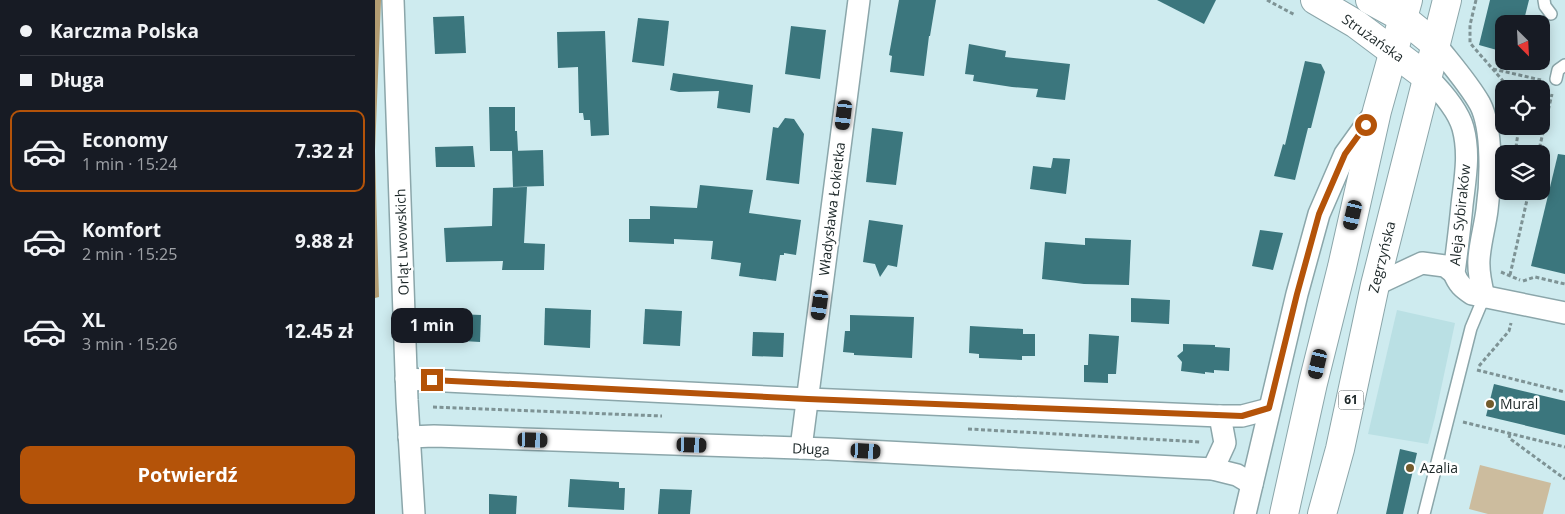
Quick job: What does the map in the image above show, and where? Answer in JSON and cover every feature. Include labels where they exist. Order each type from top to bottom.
[{"type":"main road","name":"Strużańska","points":[[1315,0],[1356,24],[1428,78]]},
{"type":"main road","points":[[1370,0],[1406,9],[1436,45]]},
{"type":"main road","name":"Zegrzyńska","points":[[1323,514],[1340,450],[1375,284],[1447,0]]},
{"type":"main road","points":[[1285,514],[1313,383],[1342,267],[1377,111],[1406,9]]},
{"type":"street","name":"Orląt Lwowskich","points":[[393,0],[406,379],[414,514]]},
{"type":"street","name":"Władysława Łokietka","points":[[801,448],[859,0]]},
{"type":"street","name":"Aleja Sybiraków","points":[[1436,45],[1481,105],[1487,129],[1491,165],[1479,260],[1479,277],[1484,297]]},
{"type":"street","name":"Aleja Sybiraków","points":[[1428,78],[1443,92],[1463,126],[1467,174],[1454,273],[1457,282],[1472,294],[1565,313]]},
{"type":"street","points":[[1245,514],[1297,294],[1319,214],[1345,154],[1377,111]]},
{"type":"street","name":"Aleja Sybiraków","points":[[1375,284],[1422,263],[1445,266],[1454,273]]},
{"type":"street","points":[[406,379],[808,399],[1220,416],[1242,416],[1269,408]]},
{"type":"street","points":[[1213,468],[1225,443],[1220,416]]},
{"type":"street","name":"Długa","points":[[409,437],[434,436],[801,448],[1213,468],[1237,475],[1252,484]]},
{"type":"lane","points":[[1544,0],[1545,6],[1551,14]]},
{"type":"lane","points":[[1555,81],[1558,70],[1565,65]]},
{"type":"lane","points":[[1423,514],[1471,328],[1484,297]]},
{"type":"path","points":[[1476,0],[1470,25],[1470,43],[1502,80]]},
{"type":"path","points":[[1493,68],[1555,81],[1550,103]]},
{"type":"path","points":[[1510,275],[1527,200]]},
{"type":"path","points":[[1498,264],[1501,272],[1523,281],[1535,277],[1565,284]]},
{"type":"path","points":[[1523,281],[1509,332],[1477,370],[1565,392]]},
{"type":"path","points":[[433,407],[433,416]]},
{"type":"path","points":[[1448,418],[1565,447]]},
{"type":"path","points":[[1462,431],[1464,422]]},
{"type":"path","points":[[1510,434],[1509,438],[1565,479]]},
{"type":"shaded area","points":[[375,0],[381,0],[375,151]]},
{"type":"shaded area","points":[[375,151],[379,297],[375,298]]},
{"type":"shaded area","points":[[1397,310],[1455,323],[1428,444],[1368,434]]},
{"type":"shaded area","points":[[1480,465],[1551,483],[1543,514],[1488,514],[1469,509]]},
{"type":"building","points":[[899,0],[936,0],[924,76],[890,72],[892,56],[889,55]]},
{"type":"building","points":[[1157,0],[1216,0],[1204,24]]},
{"type":"building","points":[[1490,0],[1529,0],[1525,15],[1495,15],[1495,49],[1479,45]]},
{"type":"building","points":[[464,16],[466,53],[435,54],[433,17]]},
{"type":"building","points":[[638,18],[669,21],[664,66],[632,62]]},
{"type":"building","points":[[791,26],[826,30],[820,79],[785,74]]},
{"type":"building","points":[[605,31],[609,135],[591,136],[590,120],[584,120],[583,113],[579,113],[578,67],[558,68],[557,32]]},
{"type":"building","points":[[969,44],[1006,51],[1005,57],[1070,64],[1065,100],[1036,97],[1038,89],[973,81],[974,75],[965,74]]},
{"type":"building","points":[[1305,61],[1321,64],[1325,72],[1295,180],[1274,176],[1283,144],[1285,145]]},
{"type":"building","points":[[673,73],[753,85],[750,113],[717,108],[719,91],[679,92],[670,90]]},
{"type":"building","points":[[489,107],[515,107],[515,131],[517,131],[518,151],[490,151]]},
{"type":"building","points":[[785,118],[794,119],[804,134],[799,184],[766,180],[773,127],[778,128]]},
{"type":"building","points":[[872,128],[903,132],[896,185],[866,182]]},
{"type":"building","points":[[473,146],[475,167],[436,167],[435,147]]},
{"type":"building","points":[[543,150],[544,186],[513,187],[512,151]]},
{"type":"building","points":[[1558,154],[1565,155],[1565,274],[1531,266],[1547,200],[1550,200],[1550,187]]},
{"type":"building","points":[[1053,158],[1070,159],[1066,194],[1030,189],[1033,166],[1051,168]]},
{"type":"building","points":[[700,185],[753,190],[749,213],[801,220],[796,255],[784,253],[784,255],[780,255],[776,281],[739,276],[741,263],[711,259],[713,241],[674,239],[674,244],[629,242],[629,219],[650,219],[650,206],[697,208]]},
{"type":"building","points":[[527,187],[524,243],[545,244],[544,270],[502,270],[503,261],[446,262],[444,228],[492,226],[493,188]]},
{"type":"building","points":[[869,220],[903,225],[897,267],[888,265],[880,277],[875,264],[863,262]]},
{"type":"building","points":[[1260,230],[1283,233],[1273,270],[1252,266]]},
{"type":"building","points":[[1085,238],[1131,240],[1129,285],[1084,284],[1042,279],[1045,242],[1085,245]]},
{"type":"building","points":[[1131,298],[1170,300],[1169,324],[1131,322]]},
{"type":"building","points":[[545,308],[591,310],[590,348],[544,345]]},
{"type":"building","points":[[645,309],[682,311],[680,346],[643,344]]},
{"type":"building","points":[[431,313],[481,315],[480,342],[430,339]]},
{"type":"building","points":[[850,315],[914,317],[912,358],[854,355],[854,353],[843,352],[845,331],[850,331]]},
{"type":"building","points":[[970,326],[1023,329],[1023,334],[1035,334],[1035,356],[1022,356],[1022,360],[979,358],[979,354],[969,353]]},
{"type":"building","points":[[753,332],[784,333],[783,357],[752,356]]},
{"type":"building","points":[[1089,334],[1119,336],[1116,374],[1108,374],[1108,383],[1084,382],[1084,365],[1088,365]]},
{"type":"building","points":[[1183,344],[1215,345],[1215,347],[1230,348],[1229,371],[1214,370],[1214,373],[1205,372],[1205,374],[1181,371],[1182,362],[1177,356],[1183,351]]},
{"type":"building","points":[[1494,384],[1565,401],[1565,435],[1486,416]]},
{"type":"building","points":[[1400,449],[1417,453],[1403,514],[1386,514]]},
{"type":"building","points":[[570,479],[619,482],[619,488],[625,488],[624,510],[568,507]]},
{"type":"building","points":[[660,489],[692,490],[690,514],[658,514]]},
{"type":"building","points":[[489,494],[517,496],[516,514],[489,514]]},
{"type":"place","name":"Mural","points":[[1490,404]]},
{"type":"place","name":"Azalia","points":[[1410,468]]},
{"type":"route","points":[[432,380],[808,399],[1242,416],[1269,408],[1319,214],[1345,154],[1366,125]]}]
